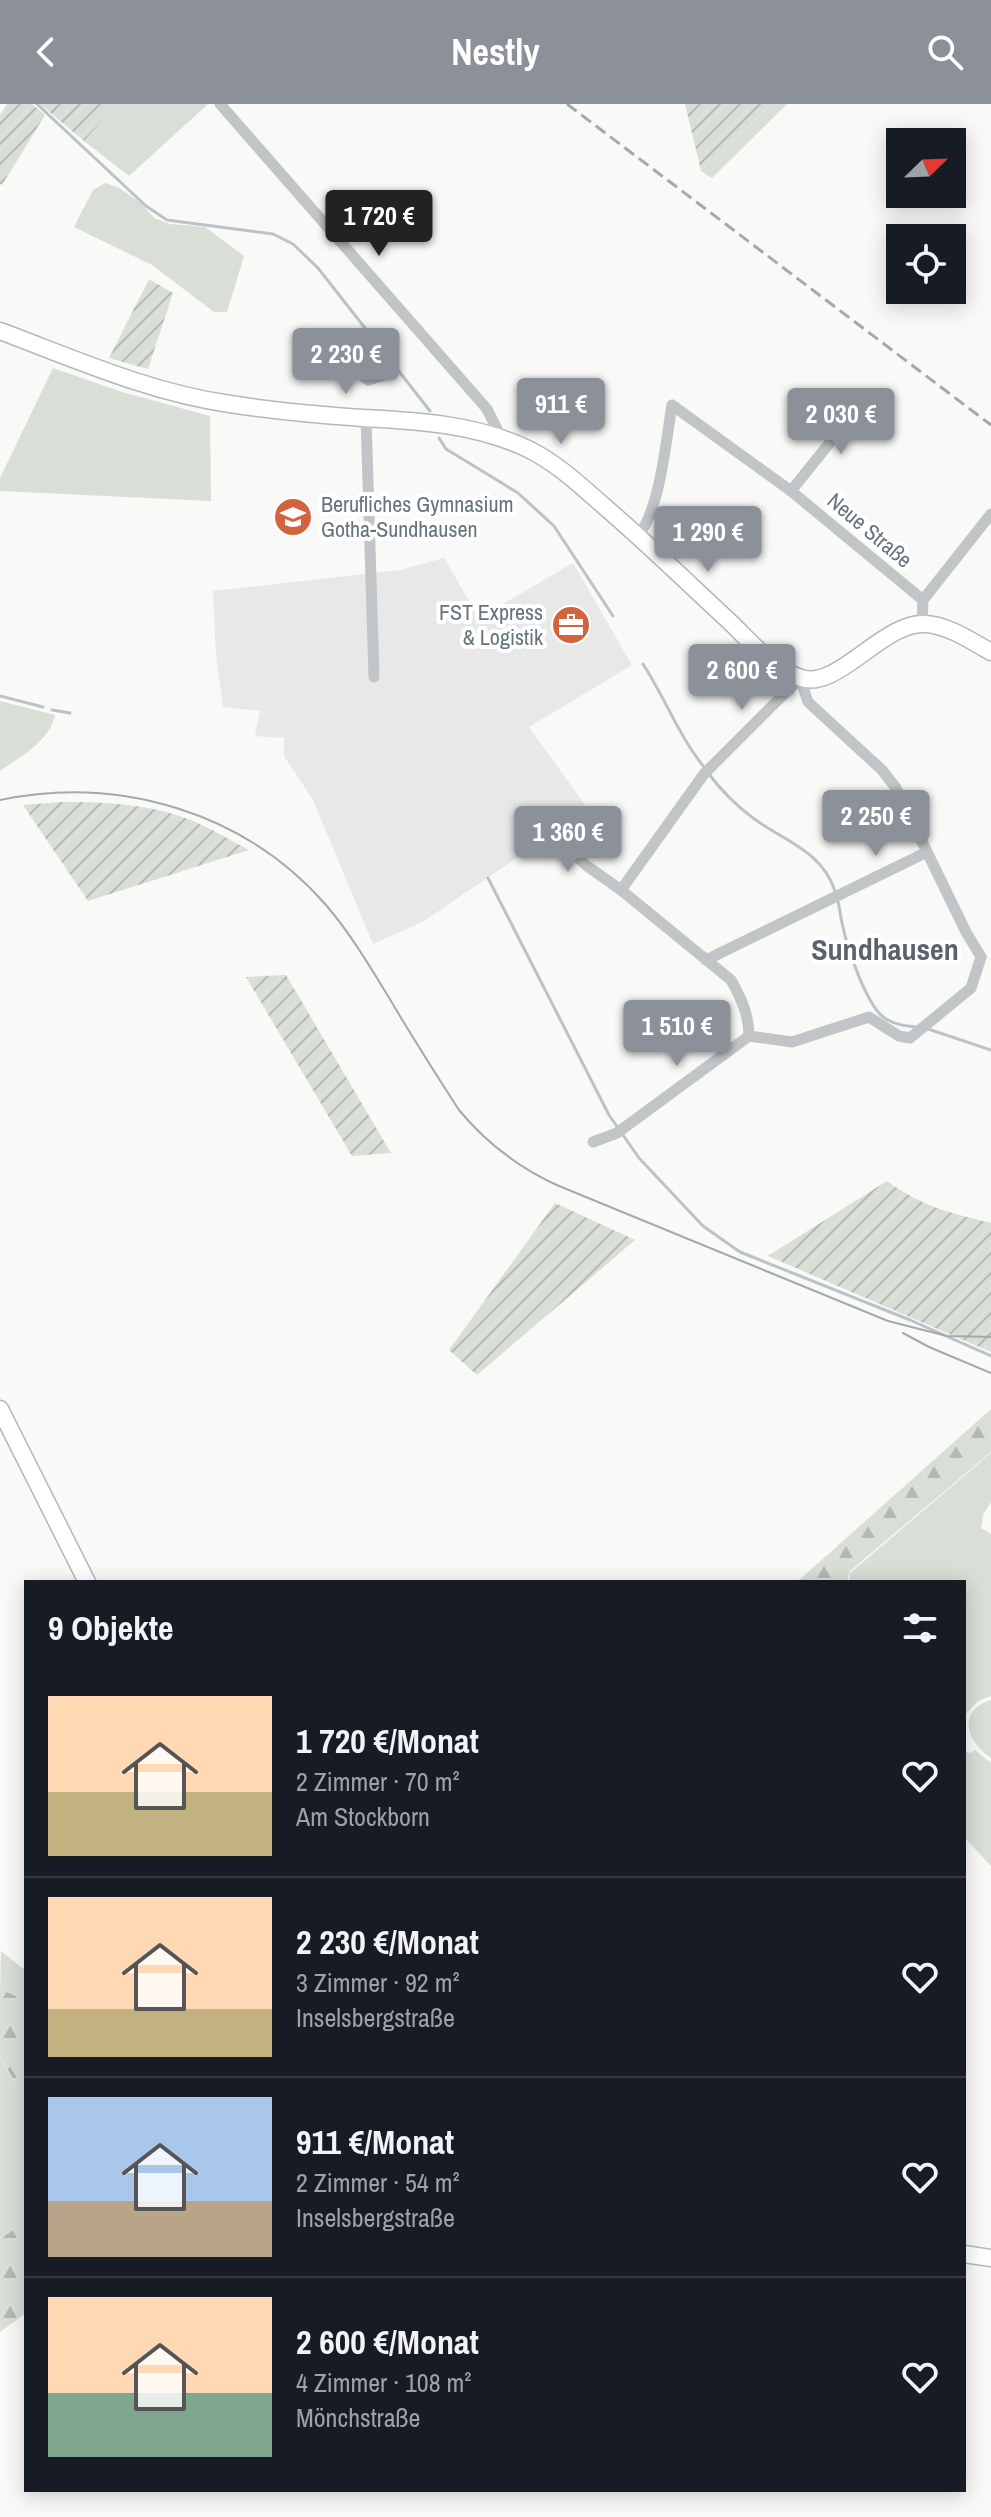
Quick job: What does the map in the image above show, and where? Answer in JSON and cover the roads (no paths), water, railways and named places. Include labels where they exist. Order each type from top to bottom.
[{"type":"street","points":[[220,104],[487,409],[501,437]]},
{"type":"street","points":[[0,331],[137,381],[227,404],[428,422],[501,437],[530,450],[556,467],[638,536],[767,656],[800,678],[823,678],[896,631],[922,624],[942,628],[991,652]]},
{"type":"street","points":[[791,491],[864,400]]},
{"type":"street","name":"Neue Straße","points":[[638,536],[646,526],[661,474],[672,405],[791,491],[923,600]]},
{"type":"street","points":[[366,418],[374,677]]},
{"type":"street","points":[[922,624],[923,600],[991,514]]},
{"type":"street","points":[[621,890],[706,772],[800,678]]},
{"type":"street","points":[[593,1142],[622,1130],[749,1036],[792,1042],[869,1017],[899,1036],[910,1038],[971,988],[976,979],[986,956],[973,947],[896,788],[882,770],[808,702],[800,678]]},
{"type":"street","points":[[541,825],[587,866],[731,980],[749,1023],[749,1036]]},
{"type":"street","points":[[706,960],[927,852]]},
{"type":"street","points":[[0,1409],[86,1580]]},
{"type":"street","points":[[966,2254],[991,2258]]},
{"type":"water","points":[[361,341],[390,373],[387,380],[368,386],[353,371],[350,358]]},
{"type":"waterway","points":[[37,104],[146,206],[167,220],[273,234],[293,244],[318,268],[430,411]]},
{"type":"waterway","points":[[439,438],[446,449],[518,493],[554,526],[613,616]]},
{"type":"waterway","points":[[643,664],[704,767]]},
{"type":"waterway","points":[[0,696],[43,707]]},
{"type":"waterway","points":[[52,710],[70,713]]},
{"type":"waterway","points":[[708,773],[747,813],[812,856],[829,877],[835,891]]},
{"type":"waterway","points":[[488,878],[609,1115],[639,1158],[703,1226],[740,1252],[991,1356]]},
{"type":"waterway","points":[[837,898],[853,960],[871,1002],[886,1019],[916,1027]]},
{"type":"waterway","points":[[928,1029],[991,1050]]},
{"type":"tram line","points":[[0,800],[45,794],[90,793],[134,798],[177,808],[219,824],[258,846],[294,873],[326,905],[359,949],[459,1110],[481,1134],[517,1163],[559,1186],[888,1321],[947,1336],[991,1337]]},
{"type":"tram line","points":[[903,1333],[991,1373]]},
{"type":"railway","points":[[567,104],[991,425]]},
{"type":"place","name":"Berufliches Gymnasium Gotha-Sundhausen","points":[[293,517]]},
{"type":"place","name":"FST Express & Logistik","points":[[571,625]]},
{"type":"district","name":"Sundhausen","points":[[885,950]]}]
